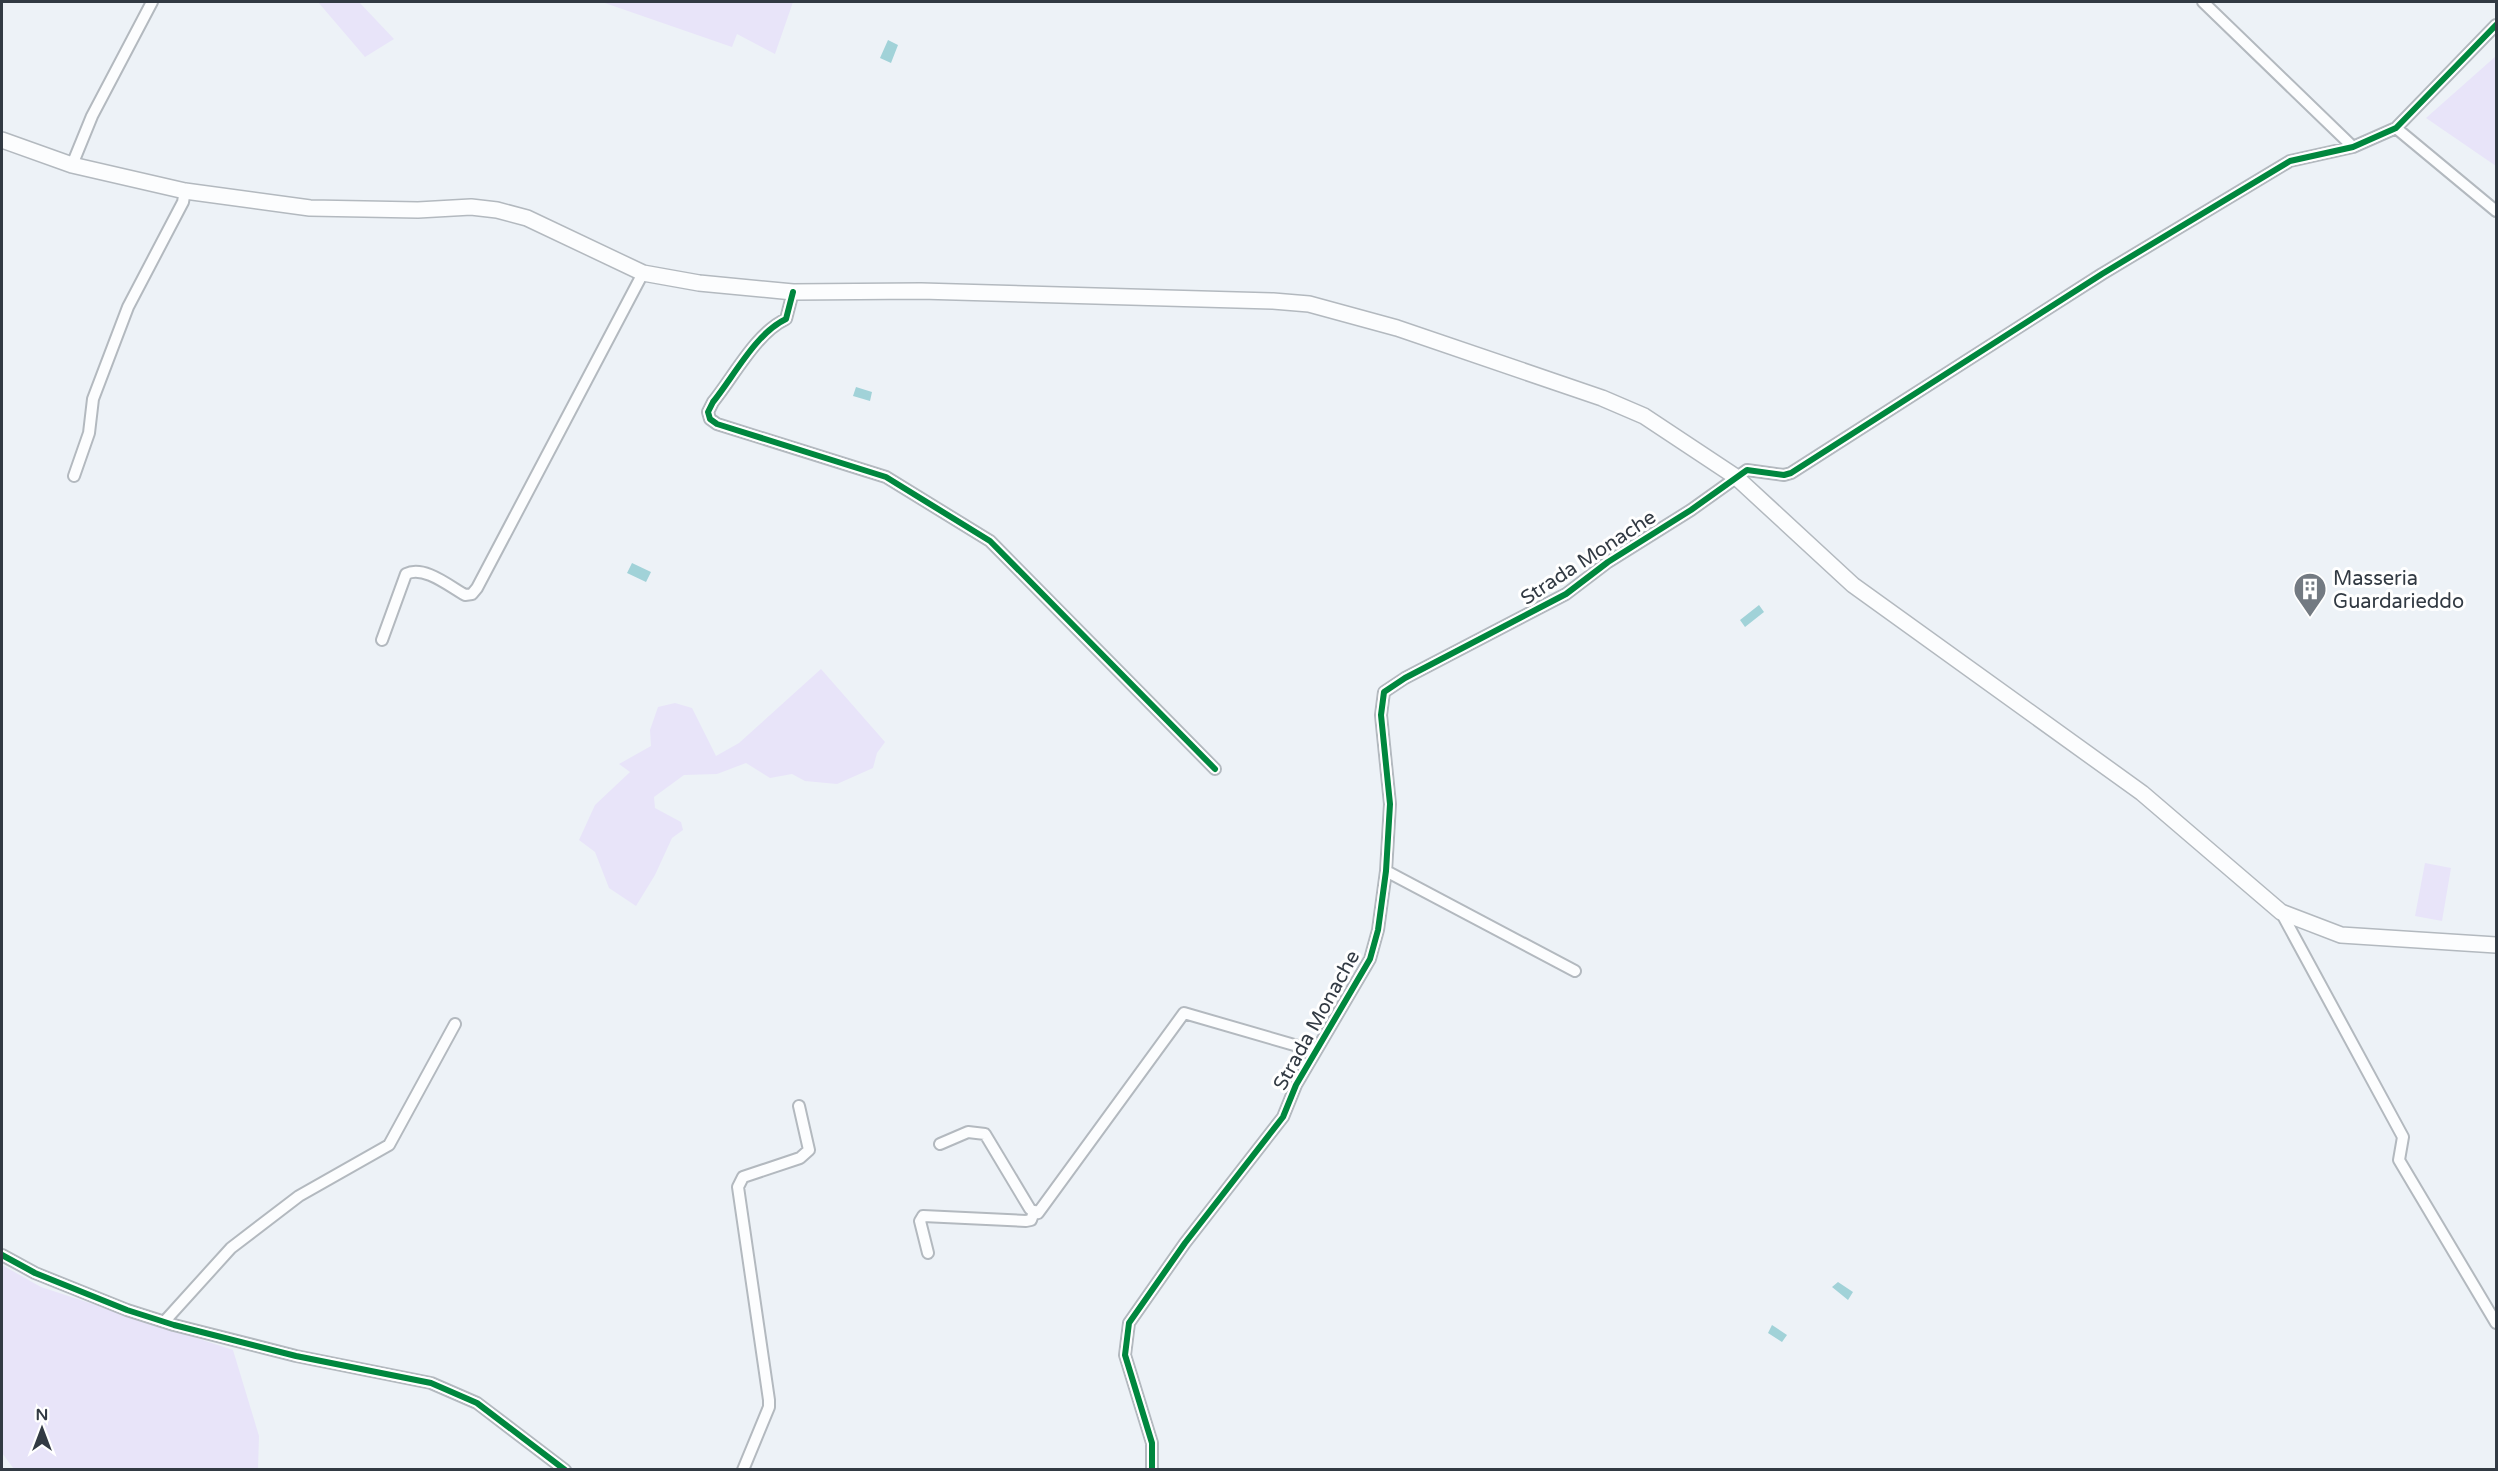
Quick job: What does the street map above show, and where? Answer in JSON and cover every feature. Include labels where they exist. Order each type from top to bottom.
[{"type":"main road","points":[[2,140],[72,165],[185,191],[310,208],[418,210],[471,207],[497,210],[527,218],[643,273],[699,283],[793,292],[1143,296],[1309,304],[1398,328],[1602,398],[1644,416],[1736,477],[1853,585],[2142,793],[2281,912],[2341,935],[2496,945]]},
{"type":"street","points":[[72,165],[92,116],[152,2]]},
{"type":"street","points":[[2203,2],[2353,147]]},
{"type":"street","points":[[1736,477],[1747,470],[1784,476],[1791,473],[2102,274],[2290,161],[2353,147],[2396,128],[2496,25]]},
{"type":"street","points":[[2396,128],[2496,211]]},
{"type":"street","points":[[74,476],[89,433],[93,399],[128,307],[183,202],[185,191]]},
{"type":"street","points":[[382,640],[406,574],[413,571],[422,572],[465,595],[472,594],[477,588],[643,273]]},
{"type":"street","points":[[793,292],[786,319],[771,326],[760,338],[713,402],[708,412],[710,419],[717,424],[886,477],[990,541],[1215,769]]},
{"type":"street","name":"Strada Monache","points":[[1152,1470],[1152,1443],[1125,1355],[1129,1323],[1185,1243],[1283,1117],[1296,1085],[1370,959],[1378,930],[1386,871],[1390,804],[1381,715],[1384,692],[1405,678],[1566,594],[1608,562],[1691,510],[1736,477]]},
{"type":"street","points":[[1386,871],[1575,971]]},
{"type":"street","points":[[2281,912],[2403,1137],[2399,1160],[2496,1323]]},
{"type":"street","points":[[928,1253],[920,1221],[923,1216],[1026,1221],[1031,1220],[1034,1212],[1044,1208],[1184,1013],[1315,1051]]},
{"type":"street","points":[[164,1322],[231,1248],[299,1196],[389,1145],[455,1024]]},
{"type":"street","points":[[743,1470],[769,1407],[769,1400],[738,1187],[743,1177],[800,1158],[809,1150],[799,1106]]},
{"type":"street","points":[[940,1144],[968,1131],[985,1134],[1034,1212]]},
{"type":"street","points":[[2,1255],[35,1273],[164,1322],[296,1356],[431,1383],[477,1403],[565,1470]]},
{"type":"shaded area","points":[[318,2],[359,2],[394,39],[365,57]]},
{"type":"shaded area","points":[[602,2],[793,2],[775,54],[737,34],[732,47]]},
{"type":"shaded area","points":[[2496,56],[2496,166],[2426,118]]},
{"type":"shaded area","points":[[821,669],[885,742],[877,753],[873,768],[837,784],[805,781],[792,774],[770,778],[746,763],[717,774],[684,775],[654,797],[655,808],[681,822],[683,830],[672,838],[655,875],[636,906],[609,888],[595,852],[579,840],[595,805],[630,772],[619,764],[651,746],[650,730],[658,707],[675,703],[692,708],[716,756],[739,743]]},
{"type":"shaded area","points":[[2425,863],[2451,868],[2442,921],[2415,916]]},
{"type":"shaded area","points":[[2,1265],[41,1287],[233,1350],[259,1436],[258,1469],[14,1469],[2,1453]]},
{"type":"water","points":[[888,40],[898,45],[891,63],[880,58]]},
{"type":"water","points":[[856,387],[872,392],[870,401],[853,396]]},
{"type":"water","points":[[632,563],[651,572],[646,582],[627,573]]},
{"type":"water","points":[[1759,605],[1764,612],[1745,627],[1740,620]]},
{"type":"water","points":[[1838,1282],[1853,1292],[1848,1300],[1832,1287]]},
{"type":"water","points":[[1772,1325],[1787,1335],[1782,1342],[1768,1333]]},
{"type":"cycle path","points":[[1152,1470],[1152,1443],[1125,1355],[1129,1323],[1185,1243],[1283,1117],[1296,1085],[1370,959],[1378,930],[1386,871],[1390,804],[1381,715],[1384,692],[1405,678],[1566,594],[1608,562],[1691,510],[1747,470],[1784,475],[1791,473],[2102,274],[2290,161],[2353,147],[2396,128],[2496,25]]},
{"type":"cycle path","points":[[793,292],[786,319],[765,334],[746,356],[713,402],[708,412],[710,419],[717,424],[886,477],[990,541],[1215,769]]},
{"type":"cycle path","points":[[2,1255],[35,1273],[127,1310],[174,1325],[296,1356],[431,1383],[477,1403],[565,1470]]},
{"type":"place","name":"Masseria Guardarieddo","points":[[2310,618]]}]
